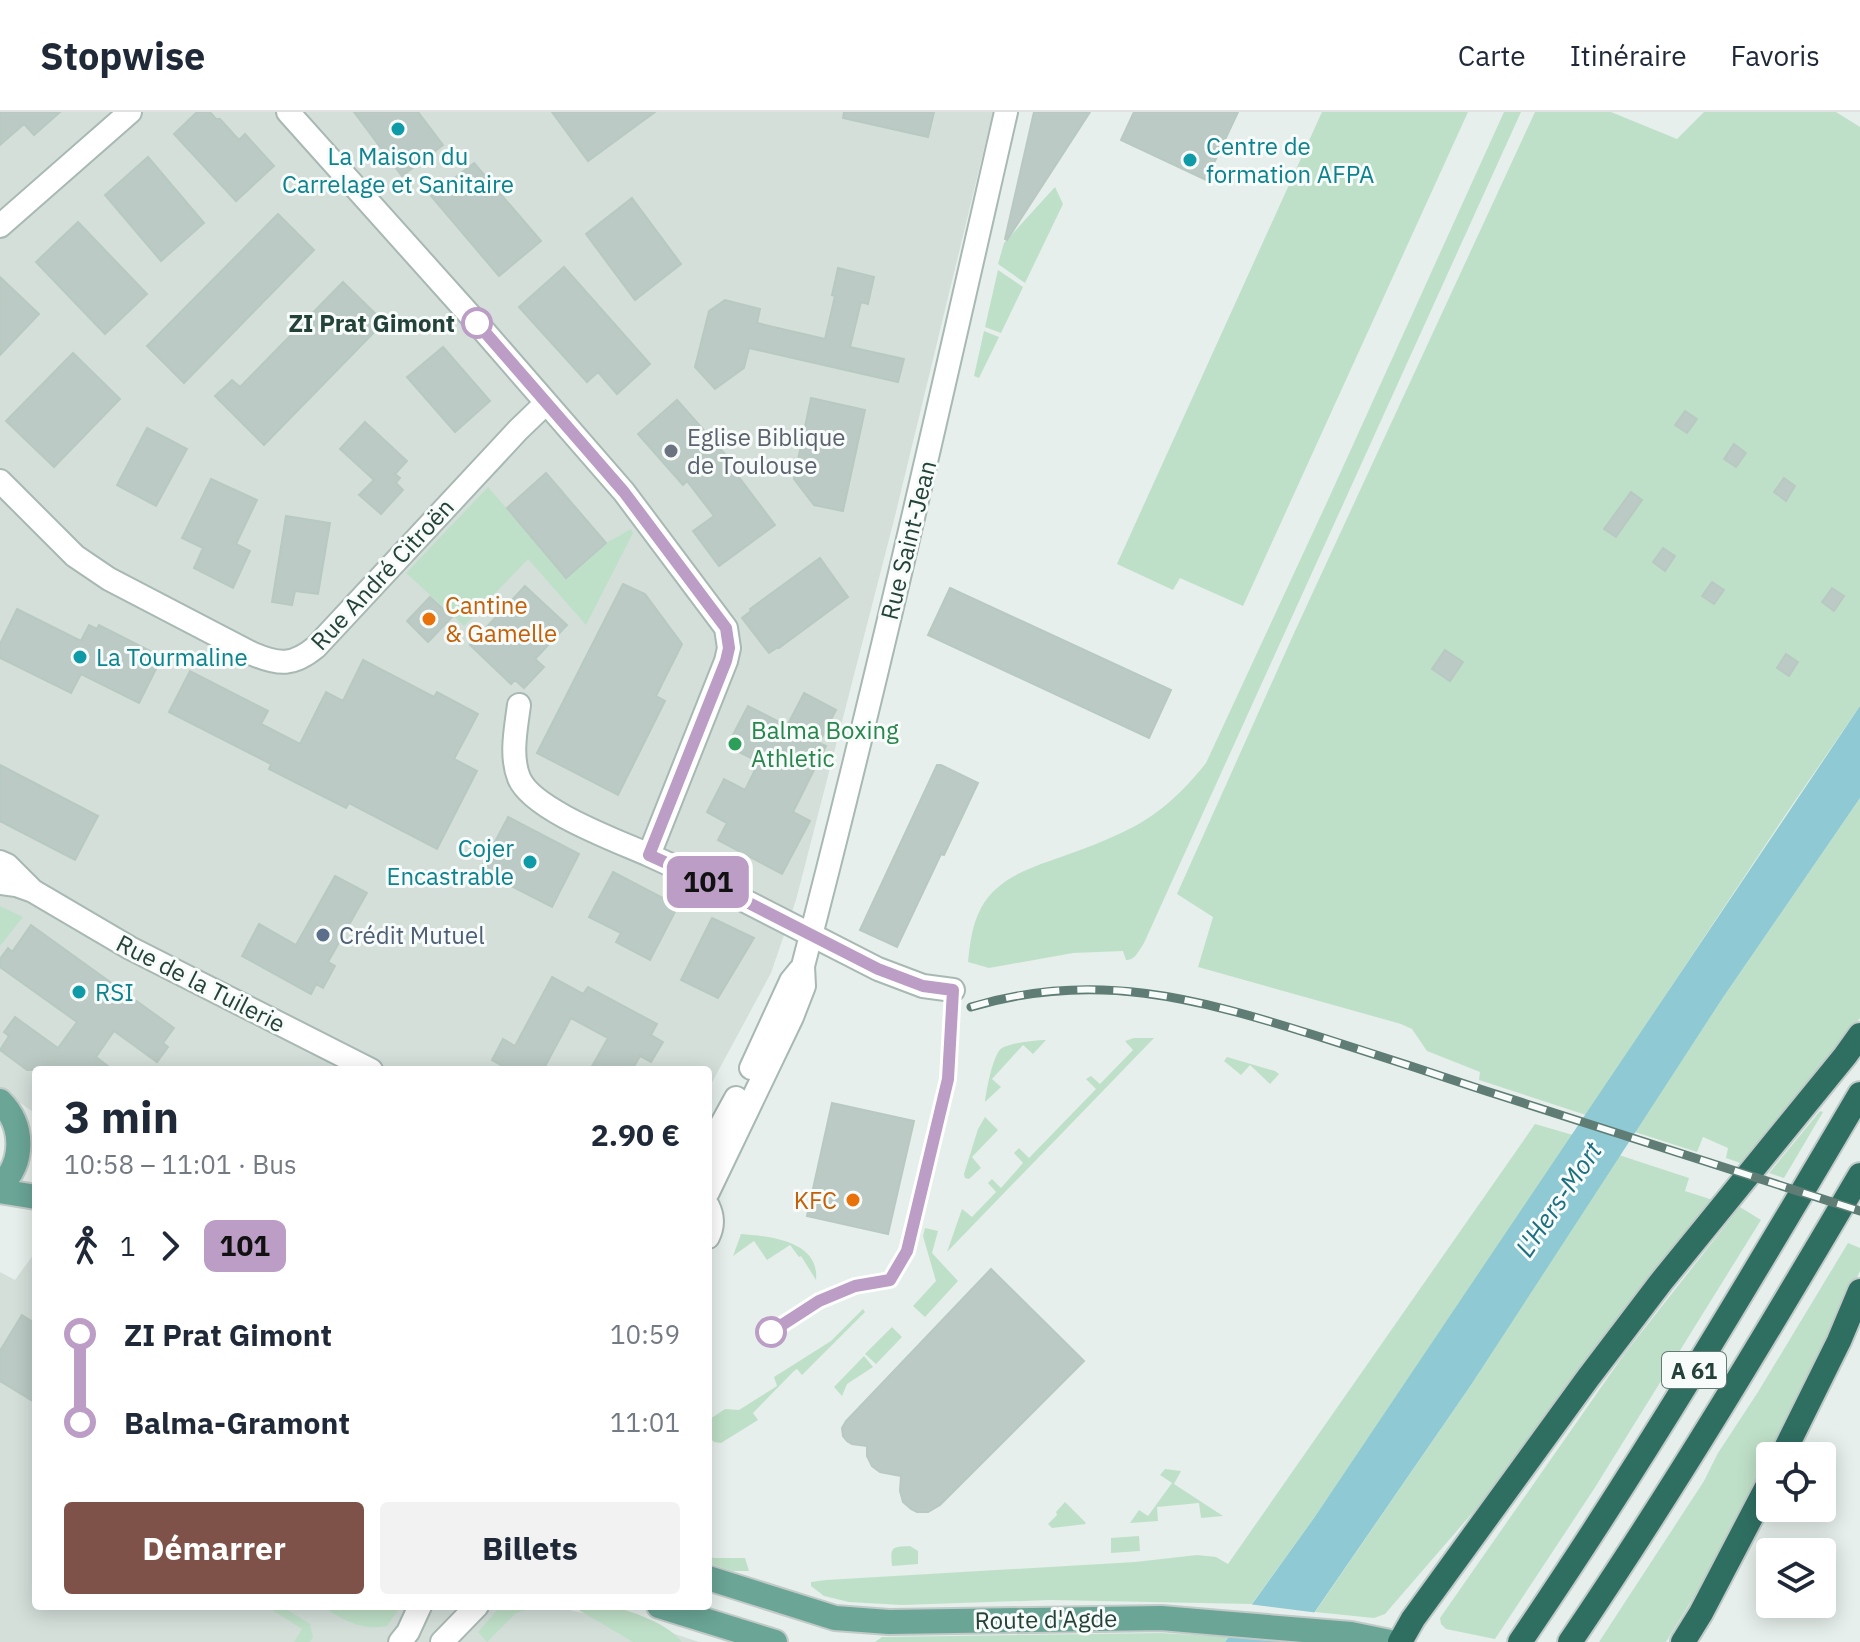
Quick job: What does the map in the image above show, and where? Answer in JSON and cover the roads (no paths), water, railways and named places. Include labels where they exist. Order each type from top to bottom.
[{"type":"highway","points":[[1400,1642],[1422,1606],[1588,1378],[1661,1282],[1860,1035]]},
{"type":"highway","name":"A 61","points":[[1520,1642],[1631,1472],[1860,1094]]},
{"type":"highway","name":"A 61","points":[[1570,1642],[1696,1447],[1860,1175]]},
{"type":"highway","points":[[1789,1442],[1860,1291]]},
{"type":"highway","points":[[1683,1642],[1756,1508]]},
{"type":"highway","points":[[1698,1642],[1701,1613]]},
{"type":"main road","points":[[2,1103],[27,1146],[18,1154],[14,1168],[0,1189],[32,1196]]},
{"type":"main road","name":"Route d'Agde","points":[[712,1579],[835,1618],[889,1622],[1161,1618],[1351,1634],[1390,1642]]},
{"type":"main road","points":[[672,1610],[775,1642]]},
{"type":"street","points":[[0,226],[130,112]]},
{"type":"street","points":[[288,112],[307,121],[624,492],[726,628],[729,648],[726,661],[649,855]]},
{"type":"street","name":"Rue Saint-Jean","points":[[712,1183],[804,986],[803,966],[933,436],[1006,112]]},
{"type":"street","name":"Rue André Citroën","points":[[0,481],[75,556],[109,579],[253,654],[271,661],[285,662],[300,659],[316,647],[546,403]]},
{"type":"street","points":[[519,705],[515,765],[527,792],[541,803],[903,980],[953,990]]},
{"type":"street","name":"Rue de la Tuilerie","points":[[0,862],[33,891]]},
{"type":"street","name":"Rue de la Tuilerie","points":[[0,883],[33,891],[130,948],[363,1066]]},
{"type":"street","name":"Rue Saint-Jean","points":[[712,1141],[791,981],[803,966]]},
{"type":"street","points":[[400,1642],[418,1610]]},
{"type":"street","points":[[442,1642],[473,1610]]},
{"type":"water","name":"L'Hers-Mort","points":[[1860,706],[1860,798],[1722,999],[1471,1385],[1294,1642],[1225,1642],[1314,1518]]},
{"type":"railway","points":[[971,1007],[1016,996],[1060,991],[1102,990],[1186,1000],[1314,1035],[1860,1211]]},
{"type":"place","name":"La Maison du Carrelage et Sanitaire","points":[[398,129]]},
{"type":"place","name":"Centre de formation AFPA","points":[[1190,160]]},
{"type":"place","name":"ZI Prat Gimont","points":[[477,323]]},
{"type":"place","name":"Eglise Biblique de Toulouse","points":[[671,451]]},
{"type":"place","name":"Cantine & Gamelle","points":[[429,619]]},
{"type":"place","name":"La Tourmaline","points":[[80,657]]},
{"type":"place","name":"Balma Boxing Athletic","points":[[735,744]]},
{"type":"place","name":"Cojer Encastrable","points":[[530,862]]},
{"type":"place","name":"Crédit Mutuel","points":[[323,935]]},
{"type":"place","name":"RSI","points":[[79,992]]},
{"type":"place","name":"KFC","points":[[853,1200]]}]
